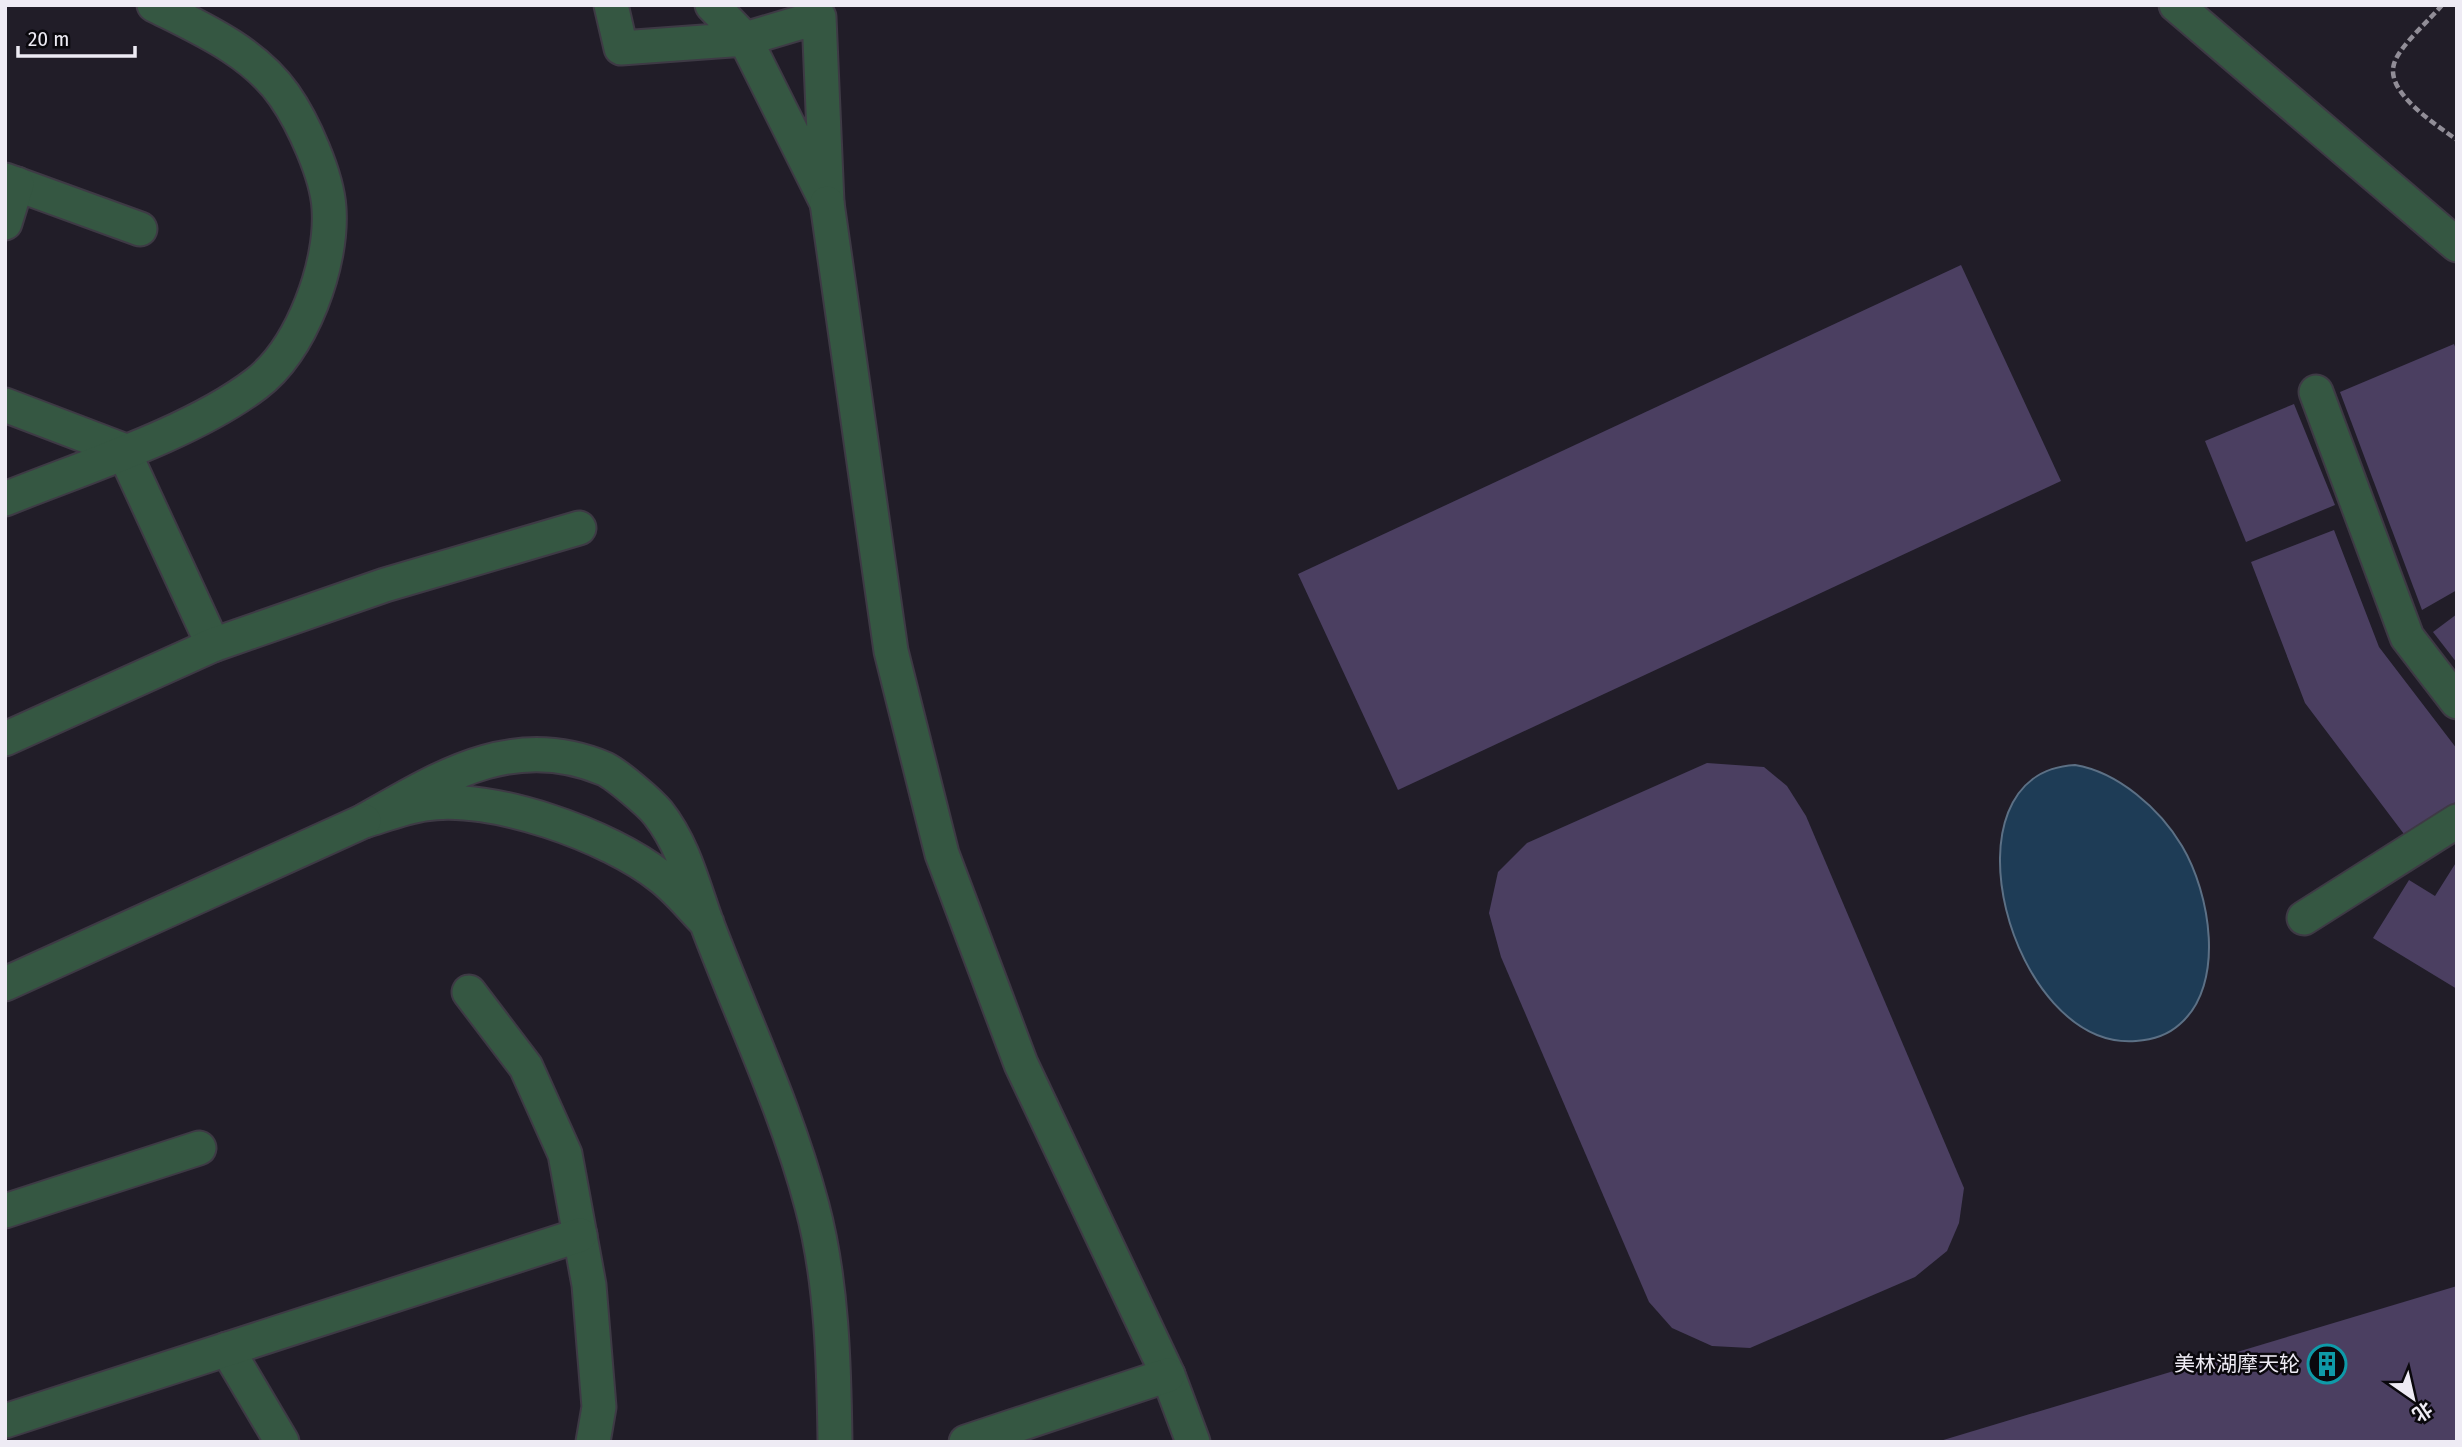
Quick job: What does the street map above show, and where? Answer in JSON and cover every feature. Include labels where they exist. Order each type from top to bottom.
[{"type":"street","points":[[5,499],[189,423],[258,383],[295,338],[324,274],[329,206],[309,137],[283,93],[230,43],[154,5]]},
{"type":"street","points":[[611,5],[621,48],[745,39],[820,11],[827,203],[891,651],[942,854],[1021,1063],[1168,1375],[1193,1442]]},
{"type":"street","points":[[712,5],[745,39],[827,203]]},
{"type":"street","points":[[2176,5],[2457,245]]},
{"type":"street","points":[[5,223],[11,182],[140,229]]},
{"type":"street","points":[[2316,393],[2407,637],[2457,702]]},
{"type":"street","points":[[5,405],[123,450],[213,645]]},
{"type":"street","points":[[5,739],[213,645],[385,585],[579,528]]},
{"type":"street","points":[[5,984],[363,821],[437,779],[494,757],[558,755],[607,770],[657,813],[686,860],[706,923],[781,1110],[812,1207],[827,1294],[835,1442]]},
{"type":"street","points":[[363,821],[427,804],[487,806],[557,823],[624,853],[662,877],[706,923]]},
{"type":"street","points":[[2304,918],[2457,821]]},
{"type":"street","points":[[469,992],[526,1067],[565,1154],[589,1285],[598,1407],[593,1442]]},
{"type":"street","points":[[5,1211],[199,1148]]},
{"type":"street","points":[[5,1421],[580,1235]]},
{"type":"street","points":[[228,1349],[282,1442]]},
{"type":"street","points":[[966,1442],[1168,1375]]},
{"type":"path","points":[[2442,5],[2399,55],[2393,65],[2393,75],[2404,98],[2457,140]]},
{"type":"water","points":[[2075,765],[2107,775],[2150,806],[2182,846],[2200,888],[2209,938],[2204,986],[2194,1007],[2180,1024],[2153,1038],[2136,1041],[2092,1032],[2054,1003],[2025,960],[2006,909],[2000,858],[2008,812],[2033,779]]},
{"type":"building","points":[[1961,265],[2061,481],[1398,790],[1298,574]]},
{"type":"building","points":[[2454,344],[2457,352],[2457,590],[2422,610],[2340,392]]},
{"type":"building","points":[[2294,404],[2335,505],[2246,542],[2205,441]]},
{"type":"building","points":[[2334,530],[2379,647],[2457,749],[2457,801],[2407,838],[2305,703],[2251,562]]},
{"type":"building","points":[[2457,614],[2457,663],[2433,632]]},
{"type":"building","points":[[1707,763],[1764,767],[1787,786],[1806,816],[1964,1188],[1959,1223],[1947,1251],[1915,1277],[1750,1348],[1712,1346],[1672,1328],[1649,1302],[1501,957],[1489,913],[1498,872],[1527,843]]},
{"type":"building","points":[[2457,861],[2457,989],[2373,938],[2409,880],[2435,896]]},
{"type":"building","name":"美林湖摩天轮","points":[[2457,1286],[2457,1442],[1940,1442],[1940,1441]]},
{"type":"place","name":"美林湖摩天轮","points":[[2327,1364]]}]
